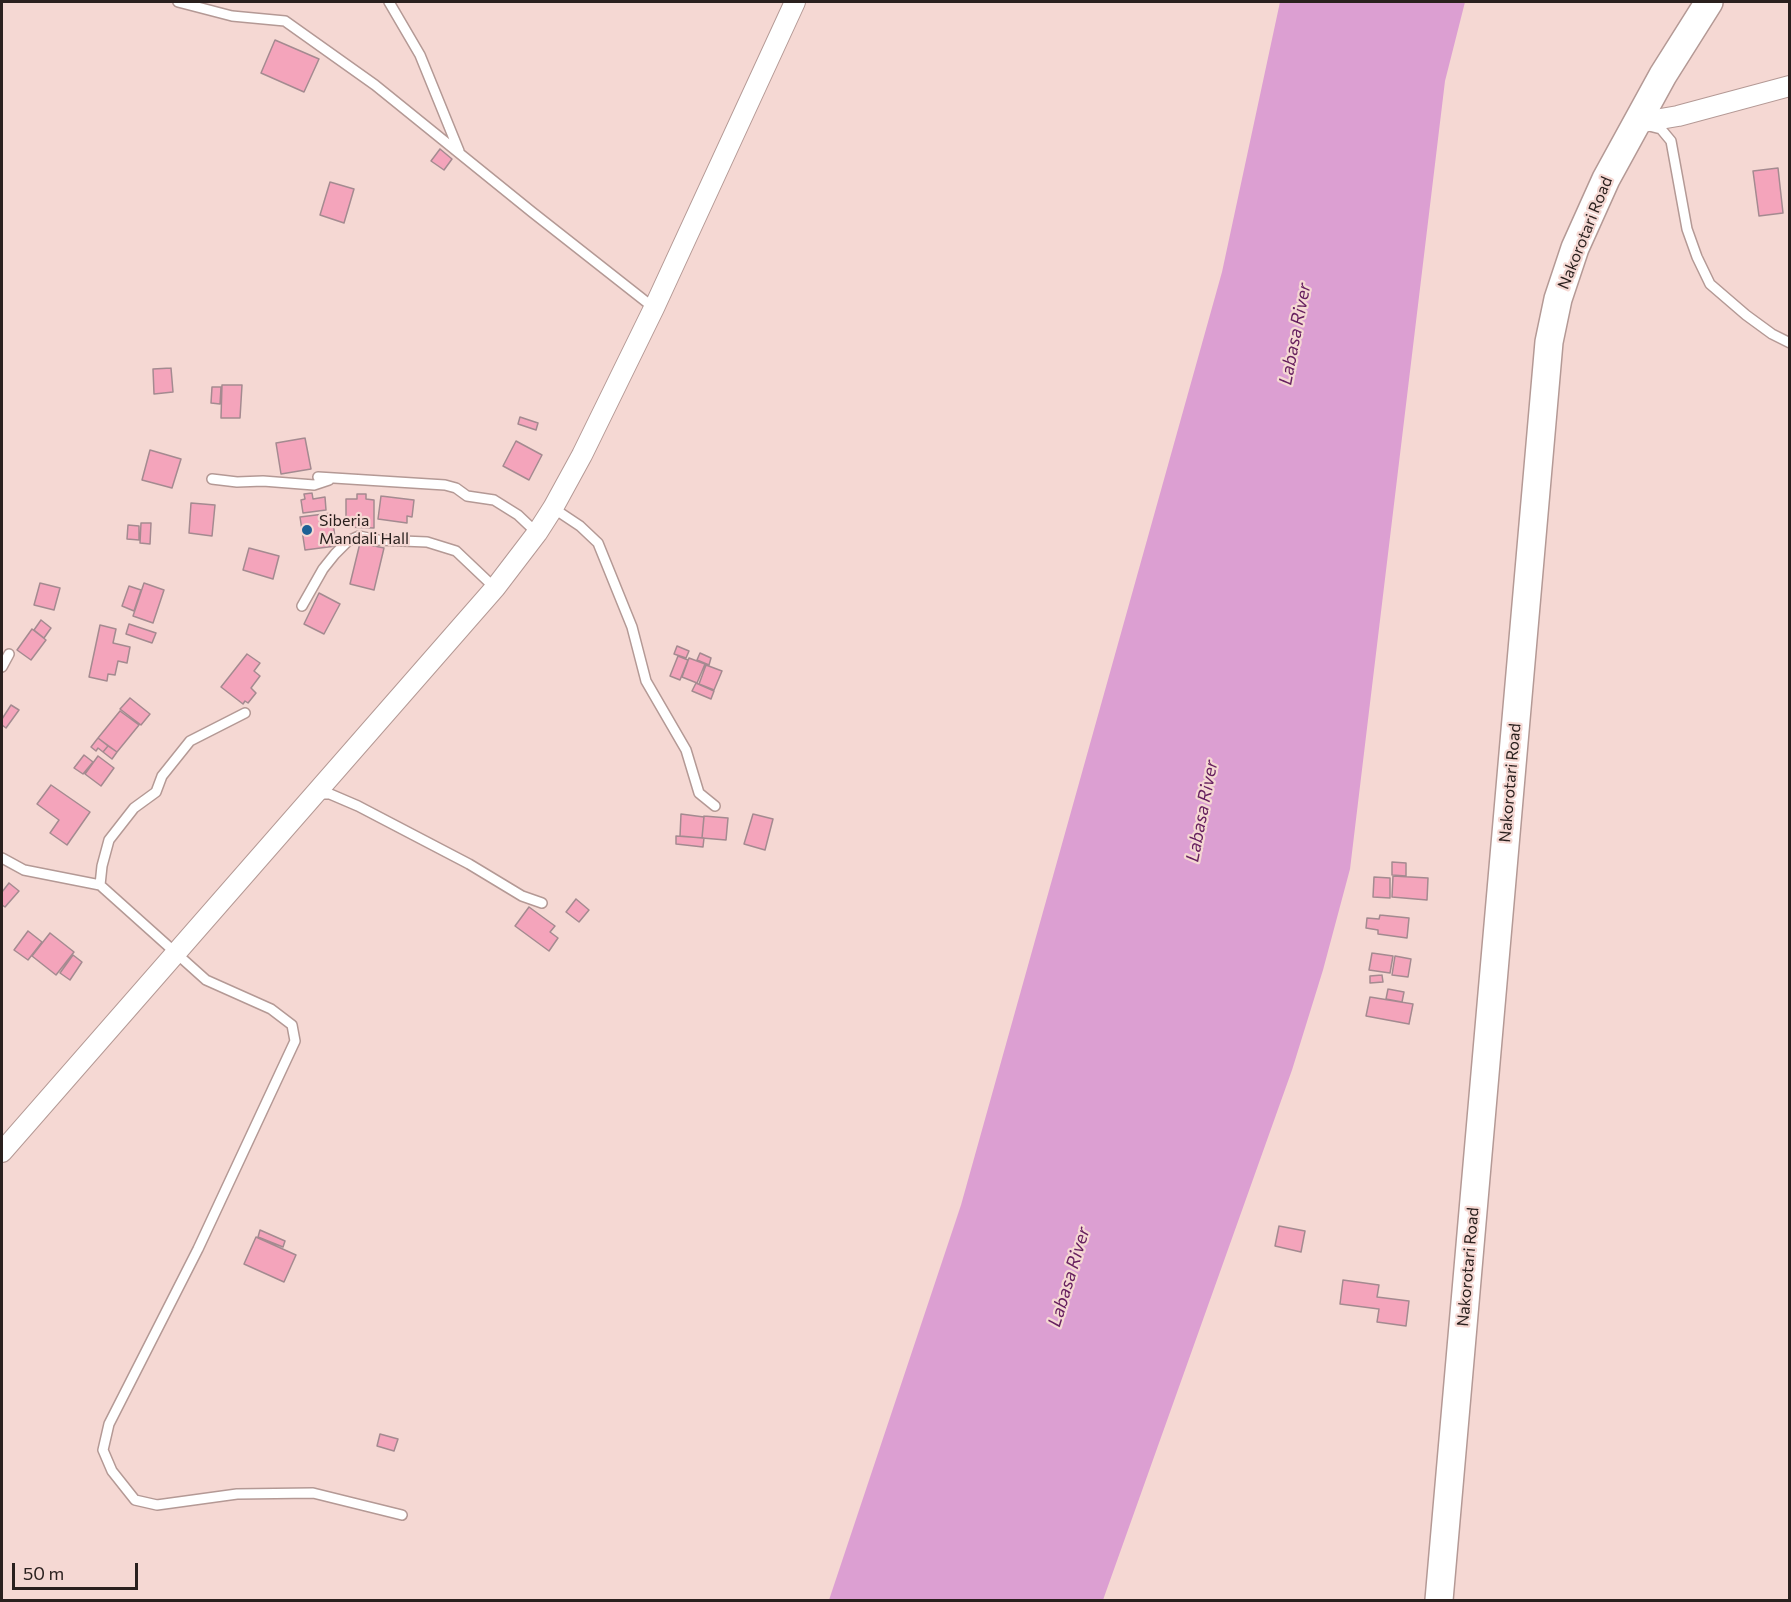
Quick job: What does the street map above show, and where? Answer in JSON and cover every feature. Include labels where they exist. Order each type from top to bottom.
[{"type":"street","points":[[2,1152],[495,588],[537,533],[582,455],[654,308],[795,2]]},
{"type":"street","name":"Nakorotari Road","points":[[1439,1600],[1549,342],[1558,299],[1575,248],[1606,179],[1663,75],[1709,2]]},
{"type":"street","points":[[1637,123],[1678,116],[1790,86]]},
{"type":"lane","points":[[178,2],[232,16],[285,21],[375,85],[654,308]]},
{"type":"lane","points":[[389,2],[420,55],[460,153]]},
{"type":"lane","points":[[1637,123],[1661,129],[1671,141],[1688,229],[1697,257],[1710,284],[1746,315],[1772,334],[1790,343]]},
{"type":"lane","points":[[318,477],[445,485],[456,488],[467,496],[494,500],[518,515],[537,533]]},
{"type":"lane","points":[[212,479],[314,485],[331,479]]},
{"type":"lane","points":[[553,508],[580,526],[598,543],[632,627],[646,681],[686,750],[699,793],[715,806]]},
{"type":"lane","points":[[302,606],[323,568],[348,541],[359,536],[378,540],[427,543],[456,551],[495,588]]},
{"type":"lane","points":[[2,667],[9,654]]},
{"type":"lane","points":[[100,885],[109,840],[134,808],[156,792],[162,776],[190,741],[245,713]]},
{"type":"lane","points":[[314,795],[330,794],[358,806],[469,864],[522,896],[542,903]]},
{"type":"lane","points":[[2,858],[24,870]]},
{"type":"lane","points":[[2,866],[100,885],[206,980],[271,1009],[292,1026],[295,1041],[198,1249],[109,1424],[104,1450],[112,1471],[135,1500],[157,1505],[237,1494],[313,1493],[402,1515]]},
{"type":"water","name":"Labasa River","points":[[1280,2],[1465,2],[1445,81],[1350,869],[1323,970],[1292,1070],[1103,1600],[829,1600],[961,1205],[1222,272]]},
{"type":"building","points":[[275,40],[319,59],[304,92],[261,73]]},
{"type":"building","points":[[440,149],[452,159],[444,170],[431,161]]},
{"type":"building","points":[[1778,168],[1783,213],[1759,216],[1753,171]]},
{"type":"building","points":[[330,182],[354,189],[344,223],[320,215]]},
{"type":"building","points":[[171,368],[173,392],[154,394],[153,369]]},
{"type":"building","points":[[222,385],[242,385],[240,418],[221,418]]},
{"type":"building","points":[[212,387],[221,387],[220,404],[211,403]]},
{"type":"building","points":[[520,417],[538,423],[536,430],[518,424]]},
{"type":"building","points":[[305,438],[311,469],[281,474],[276,443]]},
{"type":"building","points":[[516,441],[542,455],[529,480],[503,466]]},
{"type":"building","points":[[150,450],[181,459],[172,488],[142,480]]},
{"type":"building","points":[[312,493],[313,499],[325,497],[326,510],[303,513],[301,500],[305,499],[304,494]]},
{"type":"building","points":[[357,494],[366,494],[366,499],[374,500],[374,528],[346,527],[346,499],[357,499]]},
{"type":"building","points":[[381,496],[414,500],[412,517],[407,516],[407,523],[378,519]]},
{"type":"building","points":[[191,503],[215,505],[212,536],[189,533]]},
{"type":"building","points":[[332,513],[336,546],[305,550],[300,517]]},
{"type":"building","points":[[141,523],[151,523],[150,544],[140,543]]},
{"type":"building","points":[[128,525],[139,526],[139,540],[127,539]]},
{"type":"building","points":[[360,543],[384,548],[374,590],[350,584]]},
{"type":"building","points":[[249,548],[279,556],[273,579],[243,570]]},
{"type":"building","points":[[40,583],[60,588],[54,610],[34,605]]},
{"type":"building","points":[[144,583],[164,590],[153,623],[133,616]]},
{"type":"building","points":[[129,586],[141,590],[134,611],[122,606]]},
{"type":"building","points":[[319,593],[340,604],[324,634],[304,624]]},
{"type":"building","points":[[41,620],[51,628],[44,638],[34,630]]},
{"type":"building","points":[[129,624],[156,633],[152,643],[126,634]]},
{"type":"building","points":[[100,625],[116,629],[113,643],[130,647],[127,663],[118,661],[115,675],[108,674],[107,681],[89,677]]},
{"type":"building","points":[[32,629],[46,640],[31,660],[17,650]]},
{"type":"building","points":[[677,646],[689,651],[686,658],[674,654]]},
{"type":"building","points":[[700,653],[711,658],[709,665],[697,660]]},
{"type":"building","points":[[247,654],[260,663],[254,671],[260,676],[251,688],[256,693],[248,703],[245,701],[243,704],[221,687]]},
{"type":"building","points":[[678,656],[688,660],[680,680],[670,676]]},
{"type":"building","points":[[689,658],[705,664],[697,683],[682,677]]},
{"type":"building","points":[[706,665],[722,671],[714,690],[699,684]]},
{"type":"building","points":[[696,683],[714,691],[711,699],[692,691]]},
{"type":"building","points":[[130,698],[150,714],[141,725],[120,709]]},
{"type":"building","points":[[11,705],[19,710],[6,728],[2,725],[2,719]]},
{"type":"building","points":[[120,711],[139,725],[117,752],[98,738]]},
{"type":"building","points":[[98,738],[108,746],[103,752],[91,747]]},
{"type":"building","points":[[108,746],[117,752],[112,759],[103,752]]},
{"type":"building","points":[[84,755],[93,762],[83,774],[74,768]]},
{"type":"building","points":[[98,756],[114,768],[101,786],[85,774]]},
{"type":"building","points":[[51,785],[90,812],[67,845],[50,833],[59,820],[37,804]]},
{"type":"building","points":[[681,814],[704,817],[702,838],[680,836]]},
{"type":"building","points":[[753,814],[773,819],[765,850],[744,844]]},
{"type":"building","points":[[704,816],[728,818],[726,840],[702,838]]},
{"type":"building","points":[[676,836],[704,838],[703,847],[676,844]]},
{"type":"building","points":[[1392,862],[1406,863],[1406,876],[1392,875]]},
{"type":"building","points":[[1393,876],[1428,878],[1427,900],[1392,897]]},
{"type":"building","points":[[1374,877],[1390,878],[1390,898],[1373,897]]},
{"type":"building","points":[[9,883],[19,891],[5,907],[2,905],[2,892]]},
{"type":"building","points":[[576,899],[589,910],[579,922],[566,912]]},
{"type":"building","points":[[529,907],[555,926],[550,932],[558,938],[549,951],[515,926]]},
{"type":"building","points":[[1380,915],[1409,918],[1407,938],[1378,934],[1378,930],[1366,928],[1367,918],[1379,919]]},
{"type":"building","points":[[28,931],[42,942],[28,960],[14,950]]},
{"type":"building","points":[[50,933],[74,952],[56,975],[32,956]]},
{"type":"building","points":[[1372,953],[1393,956],[1390,973],[1369,970]]},
{"type":"building","points":[[73,955],[82,962],[70,980],[60,973]]},
{"type":"building","points":[[1395,956],[1411,959],[1408,977],[1392,975]]},
{"type":"building","points":[[1382,975],[1383,982],[1370,983],[1370,976]]},
{"type":"building","points":[[1388,989],[1404,992],[1402,1002],[1386,999]]},
{"type":"building","points":[[1370,997],[1413,1004],[1409,1024],[1366,1016]]},
{"type":"building","points":[[1279,1226],[1305,1231],[1301,1252],[1275,1246]]},
{"type":"building","points":[[260,1230],[285,1241],[283,1247],[258,1237]]},
{"type":"building","points":[[256,1237],[296,1255],[284,1282],[244,1264]]},
{"type":"building","points":[[1343,1280],[1379,1285],[1377,1297],[1409,1301],[1406,1326],[1377,1322],[1379,1309],[1340,1304]]},
{"type":"building","points":[[380,1434],[398,1439],[394,1451],[377,1446]]},
{"type":"place","name":"Siberia Mandali Hall","points":[[307,530]]}]
